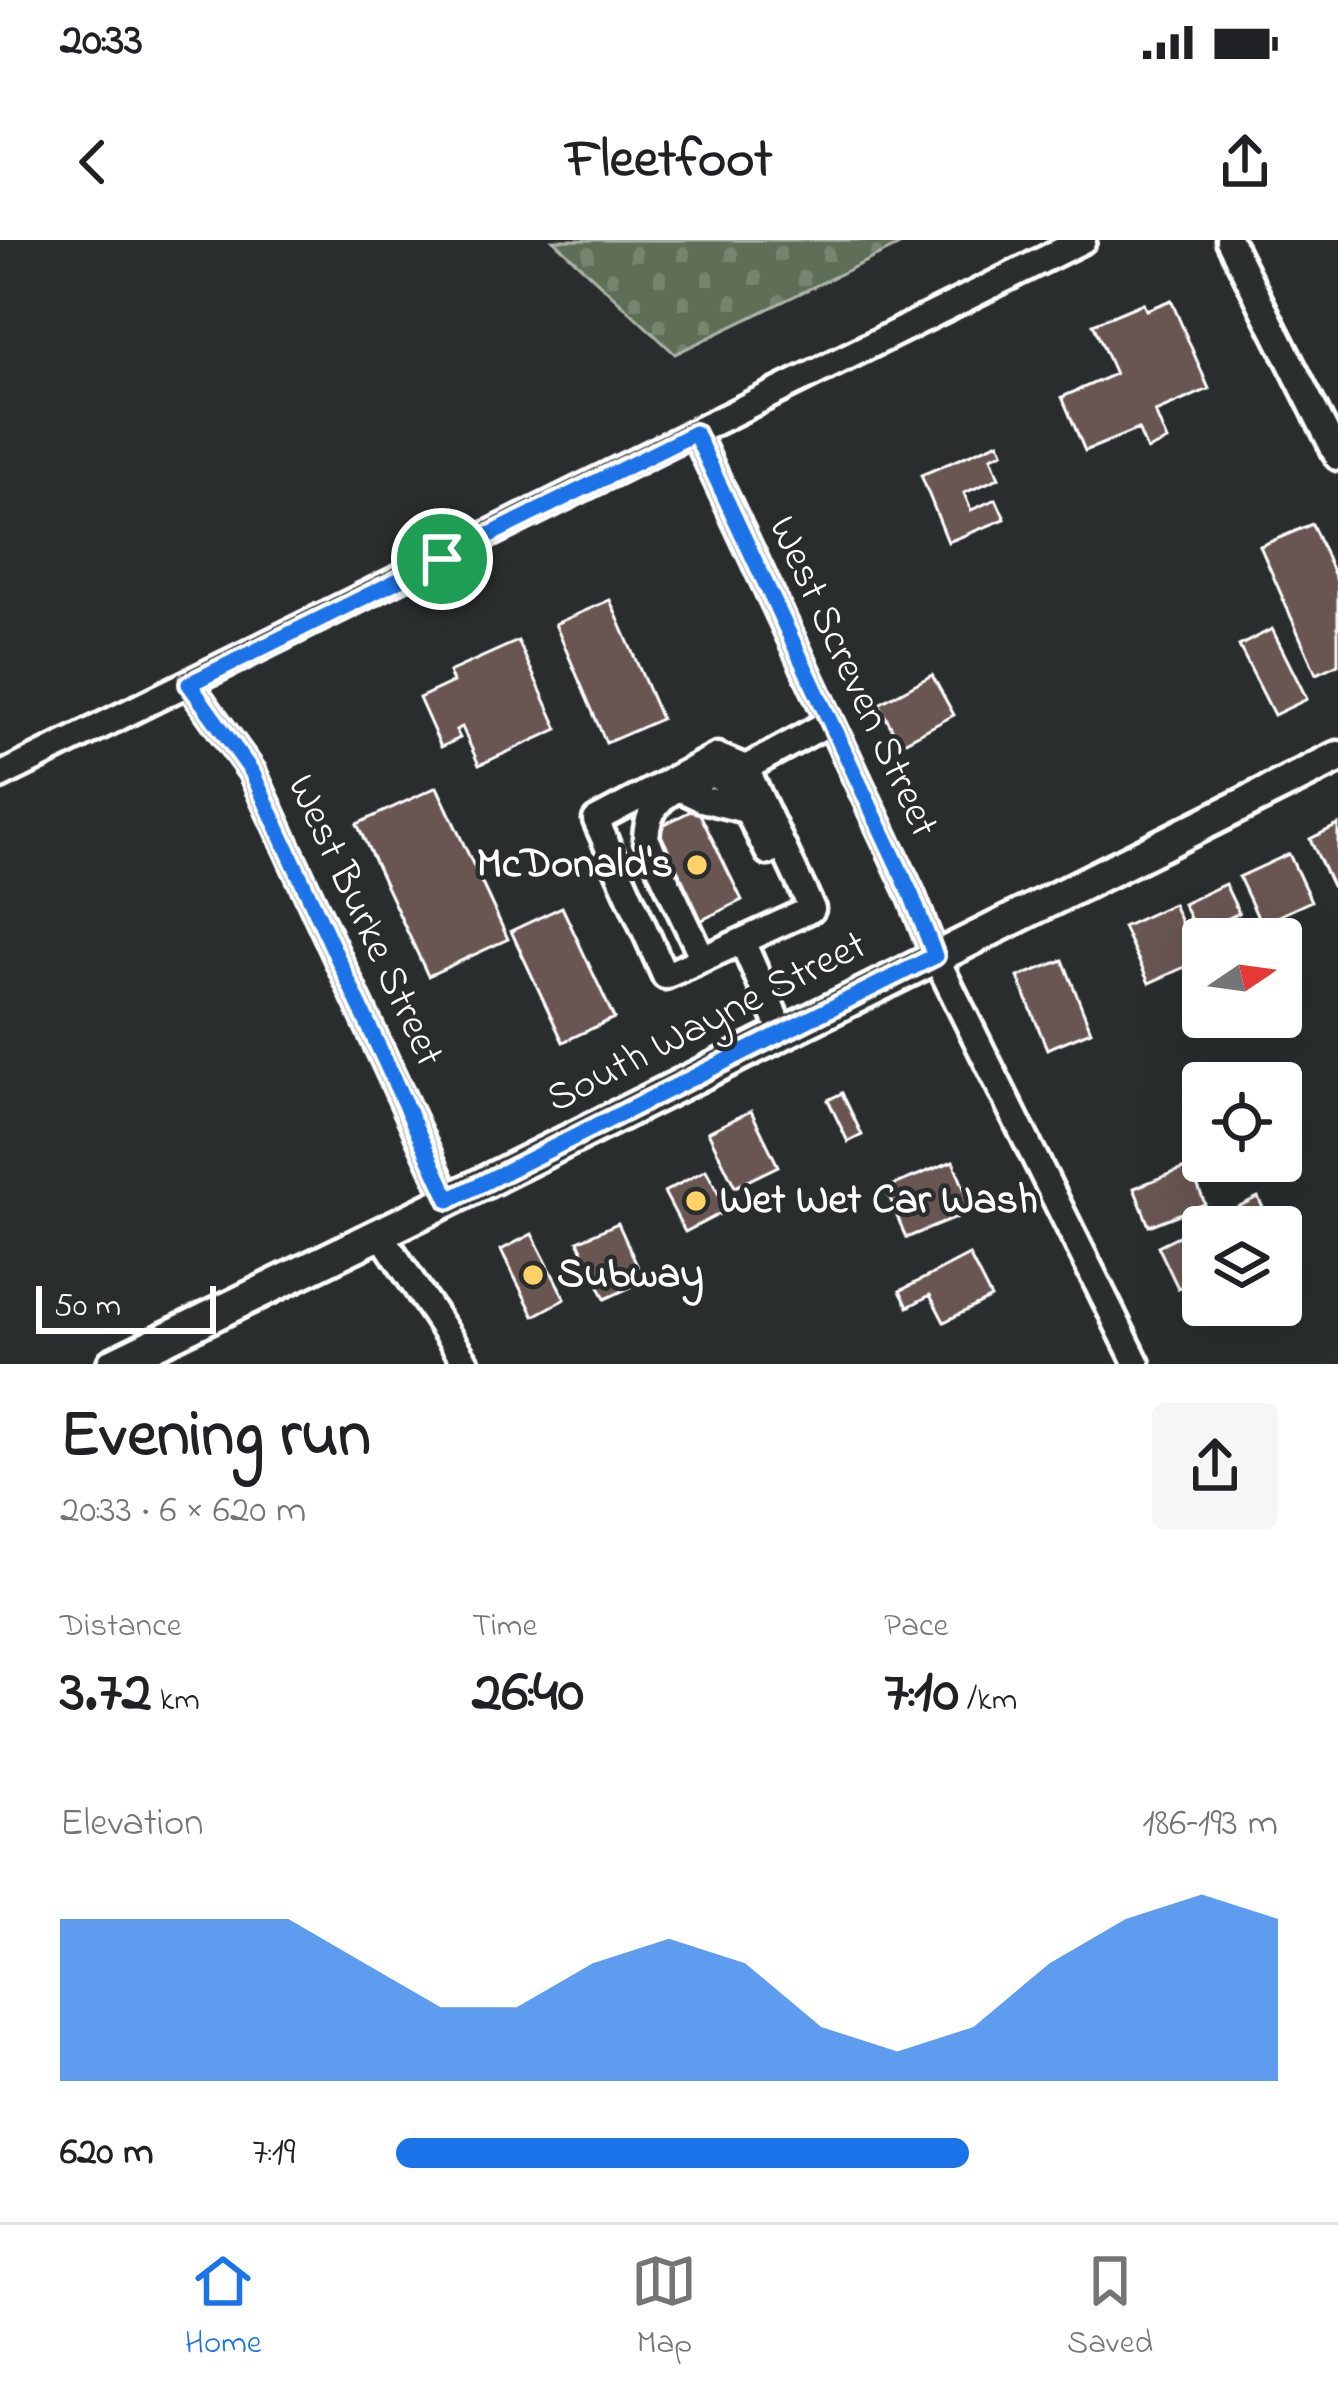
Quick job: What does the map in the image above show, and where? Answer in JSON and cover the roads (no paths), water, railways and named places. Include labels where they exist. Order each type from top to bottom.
[{"type":"main road","name":"South Wayne Street","points":[[113,1364],[1338,757]]},
{"type":"street","points":[[0,776],[1083,240]]},
{"type":"street","points":[[1229,240],[1338,457]]},
{"type":"street","name":"West Screven Street","points":[[695,433],[911,894],[935,956],[1137,1364]]},
{"type":"street","name":"West Burke Street","points":[[189,684],[252,772],[449,1200]]},
{"type":"street","points":[[746,768],[830,722]]},
{"type":"street","points":[[717,756],[746,768],[800,885],[812,909],[665,976],[596,820],[717,756]]},
{"type":"street","points":[[703,959],[646,838],[646,824],[656,802],[680,788],[746,810],[782,879],[800,885]]},
{"type":"street","points":[[742,941],[782,1032]]},
{"type":"street","points":[[380,1233],[467,1364]]},
{"type":"place","name":"McDonald's","points":[[697,865]]},
{"type":"place","name":"Wet Wet Car Wash","points":[[696,1201]]},
{"type":"place","name":"Subway","points":[[533,1275]]}]
